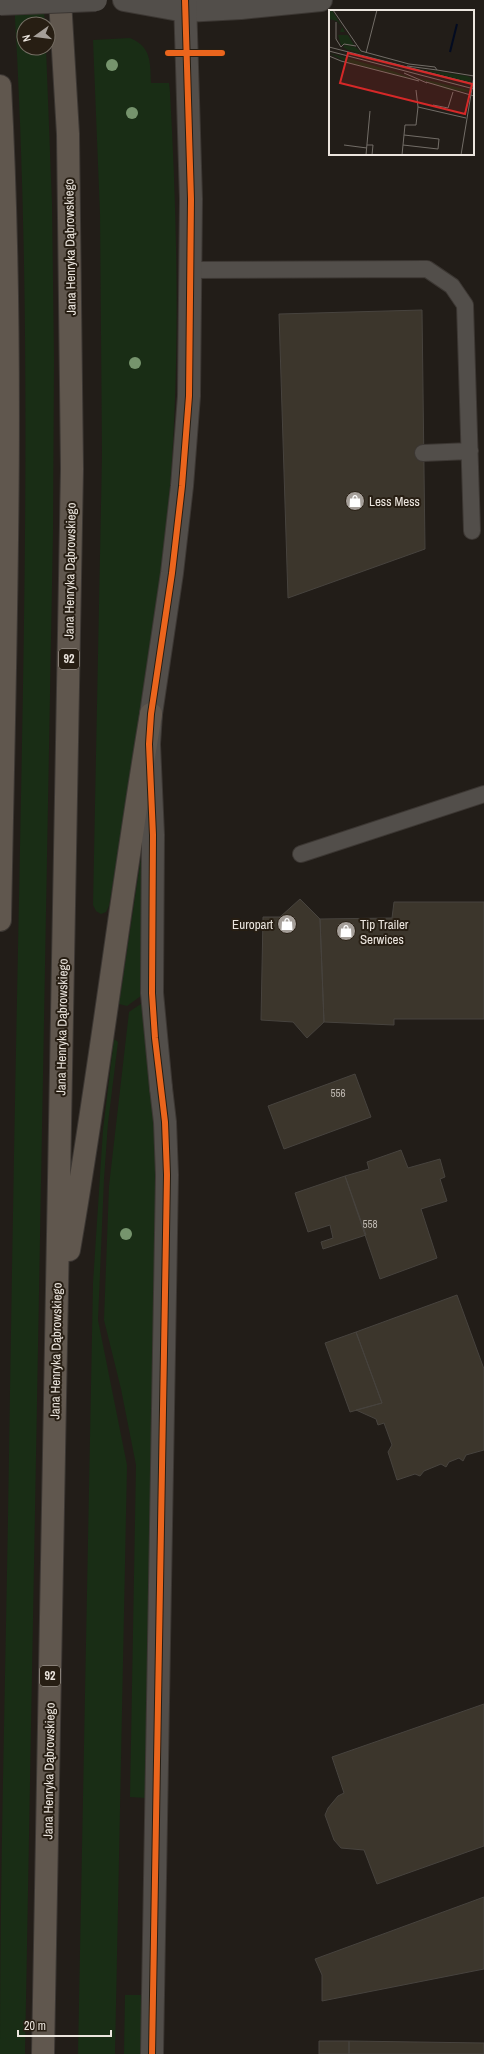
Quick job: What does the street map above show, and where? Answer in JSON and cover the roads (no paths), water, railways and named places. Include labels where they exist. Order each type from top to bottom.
[{"type":"main road","name":"Jana Henryka Dąbrowskiego","points":[[43,2054],[72,469],[68,134],[60,0]]},
{"type":"main road","points":[[0,86],[8,274],[0,920]]},
{"type":"main road","points":[[57,1318],[88,1140],[102,1030],[151,714]]},
{"type":"street","points":[[0,4],[103,0]]},
{"type":"street","points":[[124,0],[241,8],[321,0]]},
{"type":"street","points":[[152,2054],[167,1175],[152,992],[153,835],[149,744],[151,714],[172,573],[187,432],[192,270],[191,139],[185,5]]},
{"type":"lane","points":[[192,270],[427,269],[452,286],[465,305],[472,531]]},
{"type":"lane","points":[[424,453],[470,451]]},
{"type":"lane","points":[[301,854],[484,794]]},
{"type":"place","name":"Less Mess","points":[[355,501]]},
{"type":"place","name":"Europart","points":[[287,924]]},
{"type":"place","name":"Tip Trailer Serwices","points":[[346,931]]}]
